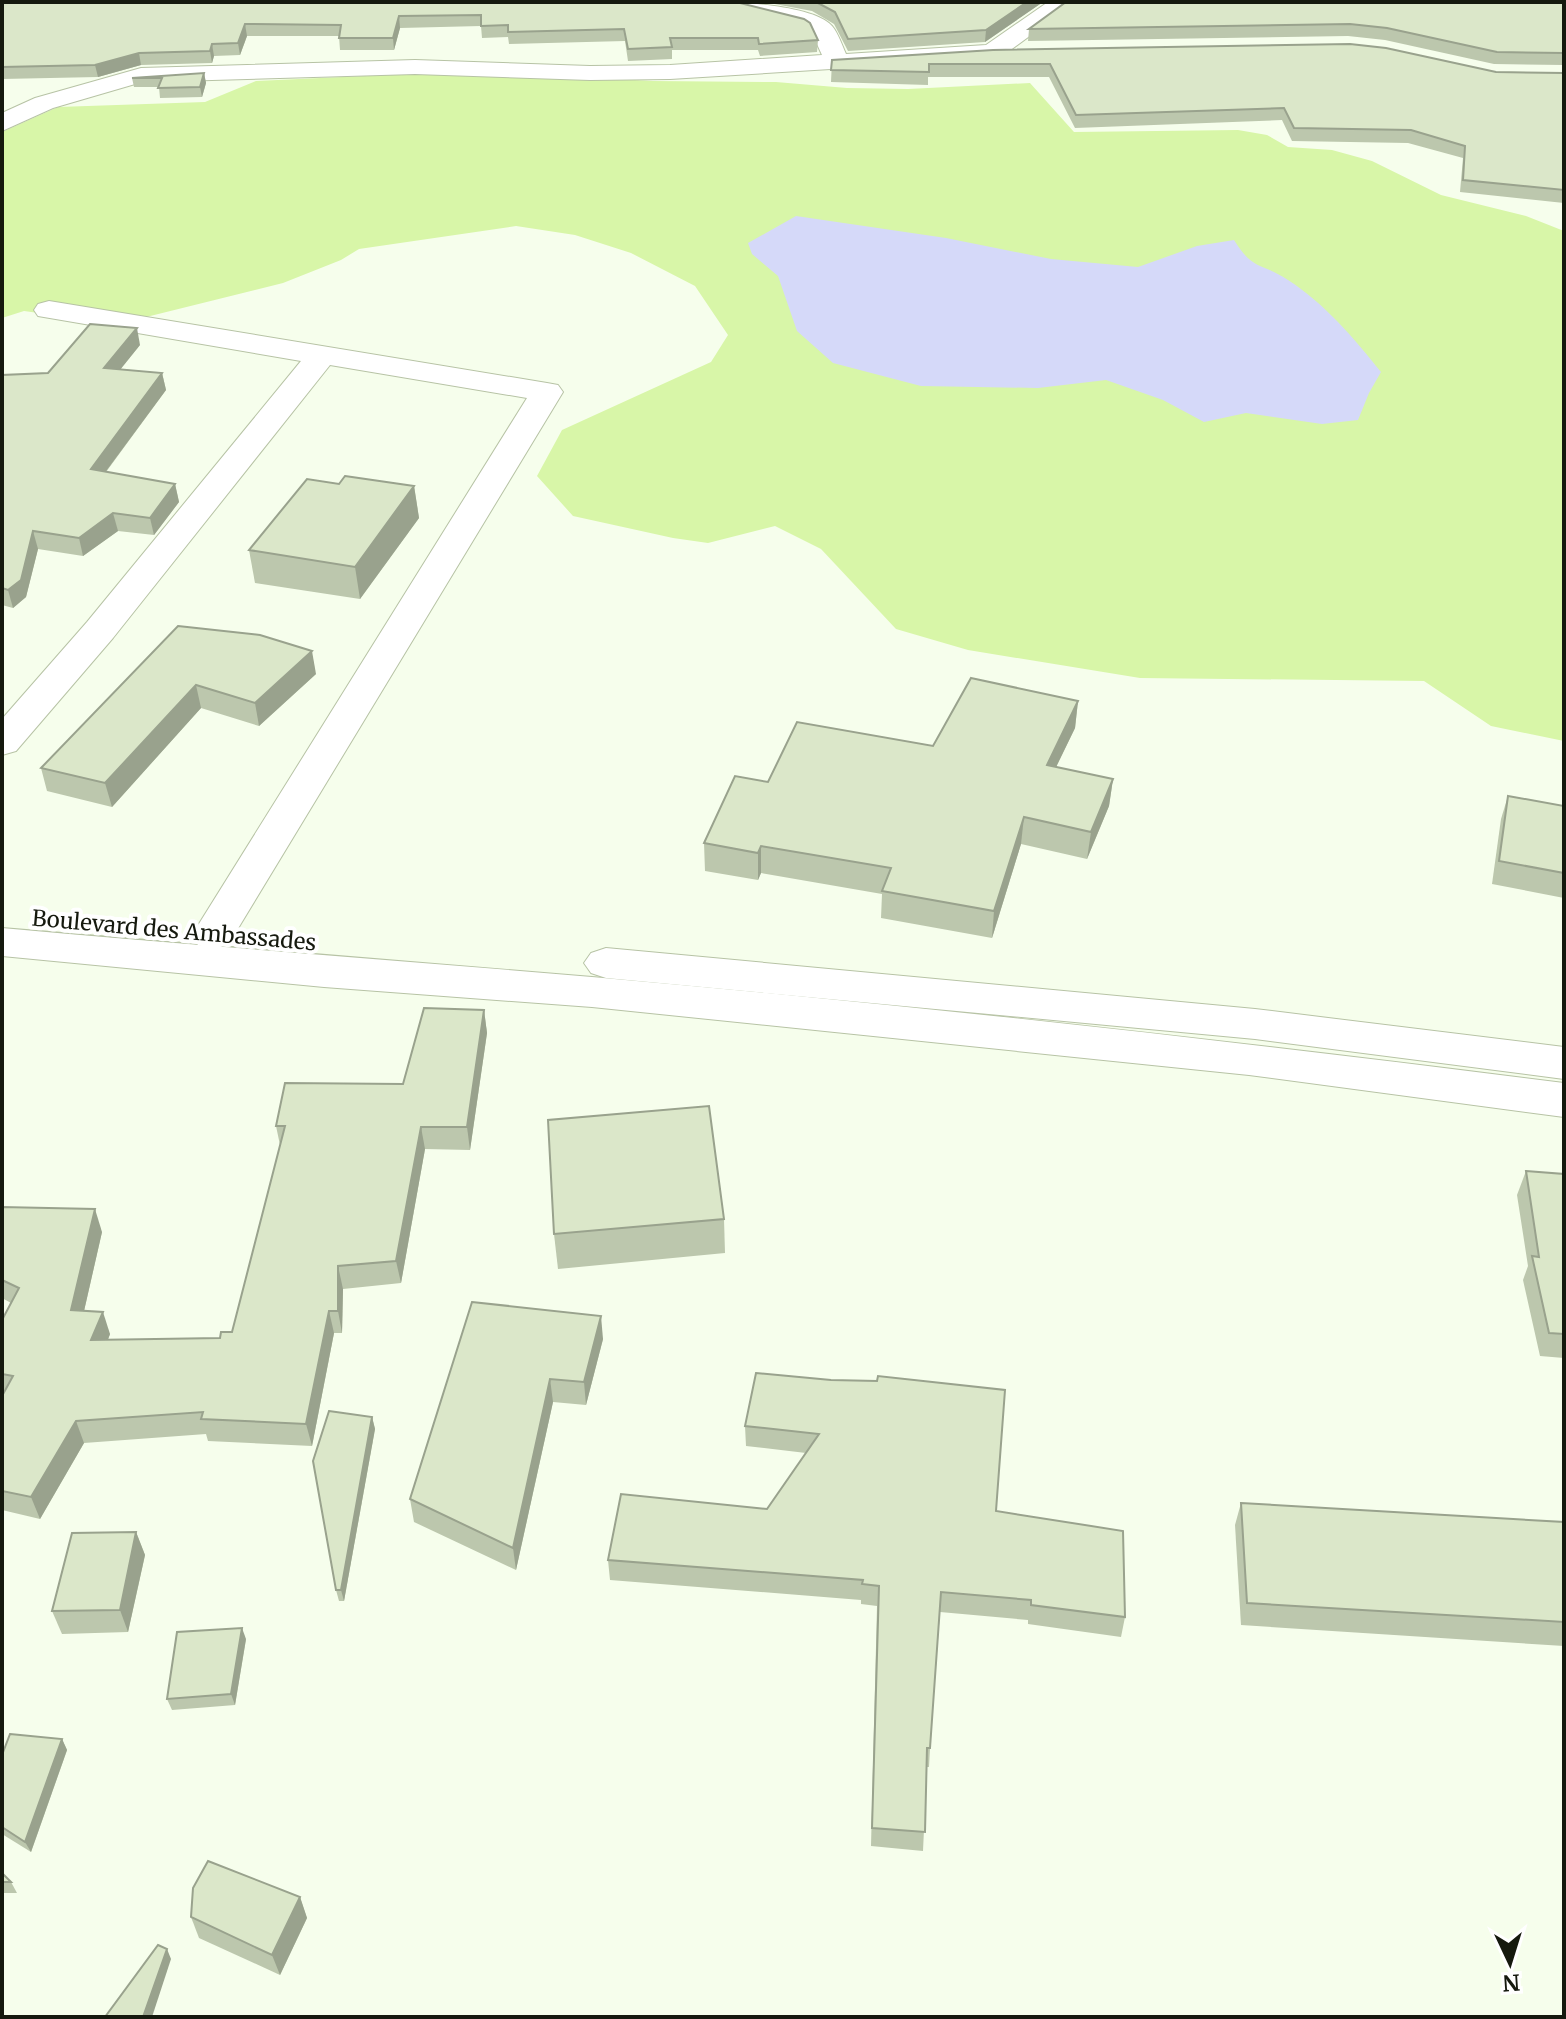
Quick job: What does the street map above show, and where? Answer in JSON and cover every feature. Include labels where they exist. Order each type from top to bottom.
[{"type":"street","points":[[729,2],[813,23],[822,29],[837,61]]},
{"type":"street","points":[[992,52],[1064,2]]},
{"type":"street","points":[[2,123],[44,103],[141,75],[415,67],[625,73],[1038,51]]},
{"type":"street","points":[[49,310],[547,392],[213,935]]},
{"type":"street","points":[[2,743],[100,630],[322,355]]},
{"type":"street","name":"Boulevard des Ambassades","points":[[2,915],[213,935],[335,958]]},
{"type":"street","name":"Boulevard des Ambassades","points":[[2,942],[335,958]]},
{"type":"street","points":[[335,958],[617,964],[1239,1022],[1564,1063]]},
{"type":"street","points":[[335,958],[592,992],[1249,1059],[1564,1100]]},
{"type":"green space","points":[[471,71],[653,81],[776,82],[847,88],[908,89],[1030,83],[1074,132],[1238,130],[1267,135],[1288,147],[1332,150],[1372,161],[1441,195],[1526,216],[1564,231],[1564,741],[1491,726],[1424,681],[1140,678],[968,650],[896,629],[821,549],[775,526],[708,543],[573,516],[537,476],[562,430],[711,362],[728,335],[695,286],[631,253],[575,235],[516,226],[359,249],[341,260],[283,283],[118,324],[24,311],[2,318],[2,132],[58,107],[205,102],[256,81]]},
{"type":"water","points":[[796,216],[946,238],[1051,259],[1138,267],[1197,246],[1234,240],[1253,262],[1302,289],[1327,311],[1381,372],[1358,420],[1322,424],[1246,413],[1204,422],[1163,400],[1106,380],[1038,388],[921,386],[833,363],[797,331],[778,276],[752,254],[748,243]]},
{"type":"building","points":[[2,2],[736,2],[804,19],[810,23],[818,40],[759,44],[758,38],[670,38],[672,47],[628,49],[624,29],[508,32],[508,25],[481,26],[481,15],[399,16],[393,38],[339,38],[341,25],[245,24],[238,43],[212,44],[210,51],[139,53],[95,65],[2,67]]},
{"type":"building","points":[[816,2],[1027,2],[986,30],[848,39],[835,12]]},
{"type":"building","points":[[1066,2],[1564,2],[1564,53],[1497,52],[1387,28],[1350,24],[1029,29]]},
{"type":"building","points":[[1350,44],[1386,48],[1496,72],[1564,73],[1564,190],[1463,180],[1465,146],[1411,130],[1294,128],[1284,108],[1076,115],[1050,64],[929,64],[929,72],[831,70],[832,60],[993,50]]},
{"type":"building","points":[[204,73],[200,87],[158,88],[162,78],[132,78]]},
{"type":"building","points":[[90,324],[137,328],[104,368],[162,373],[91,469],[175,484],[150,518],[113,513],[79,538],[33,531],[21,580],[8,590],[2,588],[2,375],[48,373]]},
{"type":"building","points":[[345,476],[414,486],[355,567],[249,550],[307,479],[339,484]]},
{"type":"building","points":[[178,626],[260,635],[312,651],[255,703],[196,685],[105,783],[41,768]]},
{"type":"building","points":[[971,678],[1078,701],[1047,765],[1113,779],[1091,832],[1024,817],[994,911],[882,891],[891,868],[761,846],[758,853],[704,843],[735,776],[768,782],[797,722],[933,746]]},
{"type":"building","points":[[1508,796],[1564,806],[1564,873],[1499,861]]},
{"type":"building","points":[[424,1008],[484,1010],[467,1127],[421,1127],[396,1261],[338,1266],[338,1311],[329,1311],[306,1424],[201,1419],[203,1412],[76,1421],[31,1497],[2,1491],[2,1396],[13,1376],[2,1374],[2,1320],[19,1288],[2,1280],[2,1207],[95,1209],[71,1310],[103,1312],[91,1340],[220,1338],[221,1332],[232,1332],[285,1126],[276,1126],[285,1083],[403,1084]]},
{"type":"building","points":[[709,1106],[724,1219],[554,1234],[548,1120]]},
{"type":"building","points":[[1526,1171],[1564,1174],[1564,1334],[1549,1333],[1532,1256],[1539,1257]]},
{"type":"building","points":[[472,1302],[601,1316],[584,1382],[550,1379],[513,1548],[410,1499]]},
{"type":"building","points":[[756,1373],[831,1380],[877,1381],[878,1376],[1005,1390],[996,1511],[1123,1531],[1125,1617],[1031,1605],[1031,1600],[941,1592],[930,1748],[927,1748],[925,1832],[872,1828],[879,1586],[862,1584],[863,1580],[608,1560],[621,1494],[767,1509],[819,1434],[745,1426]]},
{"type":"building","points":[[329,1411],[372,1417],[341,1590],[336,1590],[313,1461]]},
{"type":"building","points":[[1241,1503],[1564,1522],[1564,1622],[1247,1603]]},
{"type":"building","points":[[136,1532],[120,1610],[52,1611],[72,1533]]},
{"type":"building","points":[[242,1628],[231,1694],[167,1699],[177,1632]]},
{"type":"building","points":[[10,1734],[62,1739],[25,1842],[2,1827],[2,1755]]},
{"type":"building","points":[[208,1861],[300,1897],[272,1955],[191,1917],[193,1888]]},
{"type":"building","points":[[2,1873],[11,1882],[2,1882]]},
{"type":"building","points":[[158,1945],[167,1949],[143,2017],[105,2017]]}]
